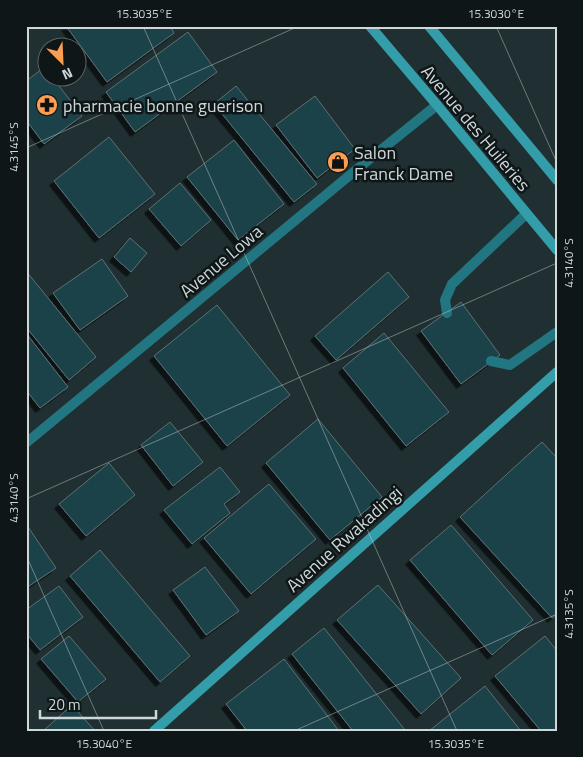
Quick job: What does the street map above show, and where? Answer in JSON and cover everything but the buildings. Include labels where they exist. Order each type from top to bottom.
[{"type":"street","name":"Avenue des Huileries","points":[[370,26],[557,250]]},
{"type":"street","name":"Avenue des Huileries","points":[[429,26],[557,180]]},
{"type":"street","name":"Avenue Lowa","points":[[26,444],[437,105]]},
{"type":"street","points":[[447,313],[445,300],[452,284],[526,214]]},
{"type":"street","points":[[491,361],[510,365],[557,332]]},
{"type":"street","name":"Avenue Rwakadingi","points":[[154,731],[557,372]]},
{"type":"place","name":"pharmacie bonne guerison","points":[[47,105]]},
{"type":"place","name":"Salon Franck Dame","points":[[338,162]]}]
